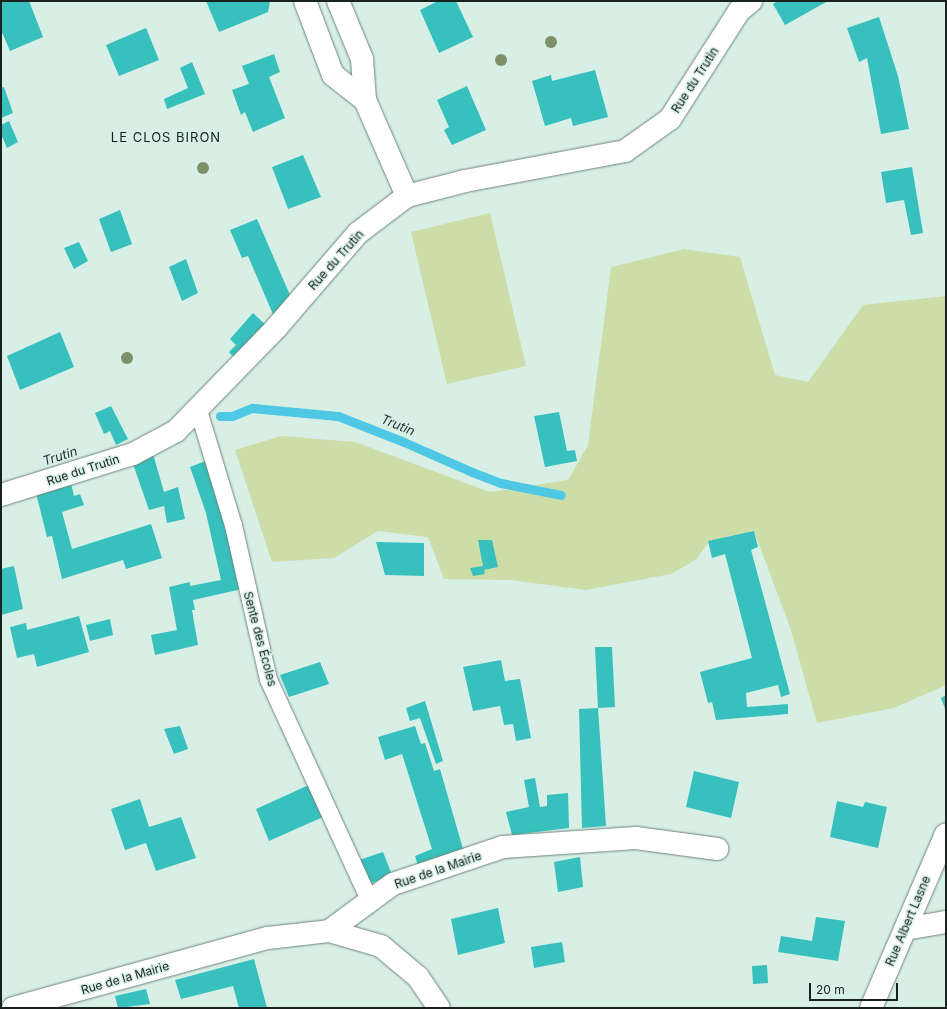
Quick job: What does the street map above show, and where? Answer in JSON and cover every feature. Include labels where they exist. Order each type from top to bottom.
[{"type":"street","points":[[305,1],[333,75],[365,100]]},
{"type":"street","points":[[338,1],[362,59],[365,100],[407,196]]},
{"type":"street","name":"Rue du Trutin","points":[[1,496],[133,454],[176,432],[276,328],[358,233],[407,196],[465,181],[625,150],[670,119],[739,11],[752,1]]},
{"type":"street","name":"Rue Albert Lasne","points":[[871,1008],[946,834]]},
{"type":"street","name":"Rue de la Mairie","points":[[13,1008],[268,938],[329,931],[393,884],[502,848],[636,838],[717,849]]},
{"type":"street","points":[[905,929],[946,922]]},
{"type":"street","points":[[329,931],[381,946],[418,977],[439,1008]]},
{"type":"lane","name":"Sente des Écoles","points":[[198,410],[233,525],[268,679],[370,902]]},
{"type":"green space","points":[[490,213],[526,366],[447,384],[411,232]]},
{"type":"green space","points":[[684,249],[740,257],[775,375],[808,382],[863,305],[946,296],[946,685],[894,708],[817,723],[790,627],[754,531],[709,541],[697,559],[671,574],[586,590],[510,580],[444,579],[428,537],[378,531],[334,558],[272,562],[235,450],[281,436],[355,442],[490,492],[568,480],[588,445],[611,267]]},
{"type":"building","points":[[1,1],[29,1],[43,37],[10,51],[1,30]]},
{"type":"building","points":[[206,1],[270,1],[268,12],[219,32]]},
{"type":"building","points":[[438,1],[456,1],[473,37],[439,53],[420,10]]},
{"type":"building","points":[[777,1],[828,1],[785,25],[773,4]]},
{"type":"building","points":[[879,17],[898,76],[909,129],[881,134],[867,58],[859,62],[847,28]]},
{"type":"building","points":[[146,28],[159,60],[119,76],[106,45]]},
{"type":"building","points":[[274,54],[280,72],[269,77],[285,118],[253,132],[245,112],[241,115],[232,90],[249,84],[242,66]]},
{"type":"building","points":[[192,62],[205,94],[167,109],[164,99],[188,88],[180,68]]},
{"type":"building","points":[[595,70],[608,117],[573,126],[571,118],[545,126],[532,81],[551,75],[552,81]]},
{"type":"building","points":[[467,86],[486,130],[452,145],[444,130],[449,127],[437,100]]},
{"type":"building","points":[[4,87],[13,113],[1,118],[1,88]]},
{"type":"building","points":[[9,121],[18,142],[7,148],[1,134],[1,125]]},
{"type":"building","points":[[303,155],[321,197],[288,209],[272,167]]},
{"type":"building","points":[[912,167],[923,233],[911,235],[904,200],[886,203],[881,172]]},
{"type":"building","points":[[120,210],[132,244],[111,252],[99,219]]},
{"type":"building","points":[[257,219],[293,302],[275,319],[248,256],[242,258],[230,230]]},
{"type":"building","points":[[79,242],[88,261],[74,269],[64,248]]},
{"type":"building","points":[[186,259],[198,293],[182,301],[169,267]]},
{"type":"building","points":[[253,313],[269,328],[237,361],[229,352],[236,345],[230,339]]},
{"type":"building","points":[[60,332],[74,367],[20,390],[7,356]]},
{"type":"building","points":[[111,406],[128,439],[116,445],[110,431],[104,434],[95,413]]},
{"type":"building","points":[[559,412],[567,451],[575,450],[577,461],[545,467],[534,416]]},
{"type":"building","points":[[153,454],[164,492],[178,487],[185,519],[167,523],[164,506],[149,510],[133,464]]},
{"type":"building","points":[[208,460],[242,589],[193,600],[195,610],[192,610],[198,645],[155,655],[151,635],[177,630],[169,587],[190,582],[190,586],[221,580],[206,513],[190,467]]},
{"type":"building","points":[[71,483],[74,496],[80,494],[84,505],[62,512],[72,549],[151,524],[162,558],[126,569],[123,560],[62,579],[52,536],[47,537],[36,493]]},
{"type":"building","points":[[754,531],[758,547],[751,550],[790,694],[781,697],[778,685],[746,693],[747,707],[788,704],[788,714],[716,720],[712,702],[708,703],[700,672],[752,658],[725,554],[712,558],[708,541]]},
{"type":"building","points":[[478,540],[492,540],[498,567],[484,570],[485,574],[473,576],[470,568],[483,566]]},
{"type":"building","points":[[376,542],[424,543],[424,576],[385,575]]},
{"type":"building","points":[[14,566],[23,609],[1,615],[1,569]]},
{"type":"building","points":[[79,616],[89,652],[37,667],[34,654],[17,658],[10,627],[26,623],[27,630]]},
{"type":"building","points":[[110,619],[113,635],[90,641],[86,625]]},
{"type":"building","points":[[595,647],[612,647],[615,707],[598,708]]},
{"type":"building","points":[[501,660],[505,681],[520,679],[531,738],[516,741],[513,724],[504,725],[500,706],[473,711],[463,667]]},
{"type":"building","points":[[320,662],[329,684],[289,697],[280,675]]},
{"type":"building","points":[[946,695],[946,711],[941,698]]},
{"type":"building","points":[[425,701],[443,761],[436,764],[420,718],[410,721],[406,708]]},
{"type":"building","points":[[598,708],[606,826],[582,828],[579,709]]},
{"type":"building","points":[[180,726],[188,749],[174,754],[164,729]]},
{"type":"building","points":[[415,726],[421,744],[425,743],[434,771],[440,769],[463,849],[418,866],[415,856],[432,849],[402,754],[385,760],[378,737]]},
{"type":"building","points":[[694,771],[739,782],[731,818],[686,807]]},
{"type":"building","points":[[535,778],[540,807],[547,806],[547,795],[568,793],[569,828],[512,835],[506,812],[529,807],[524,780]]},
{"type":"building","points":[[311,784],[323,817],[269,841],[256,809]]},
{"type":"building","points":[[140,799],[149,827],[181,817],[196,858],[156,871],[146,843],[125,850],[111,809]]},
{"type":"building","points":[[837,801],[863,807],[865,802],[887,807],[878,848],[830,837]]},
{"type":"building","points":[[383,852],[392,875],[365,886],[356,861]]},
{"type":"building","points":[[580,857],[583,887],[558,892],[554,862]]},
{"type":"building","points":[[498,908],[505,943],[458,955],[451,919]]},
{"type":"building","points":[[816,917],[845,921],[838,961],[778,952],[781,936],[812,941]]},
{"type":"building","points":[[562,942],[565,962],[534,968],[531,947]]},
{"type":"building","points":[[254,959],[267,1008],[239,1008],[233,986],[181,999],[175,980]]},
{"type":"building","points":[[767,965],[768,983],[753,984],[752,966]]},
{"type":"building","points":[[146,989],[150,1004],[118,1008],[115,996]]},
{"type":"waterway","name":"Trutin","points":[[220,416],[232,416],[252,408],[338,416],[501,483],[561,495]]},
{"type":"district","name":"LE CLOS BIRON","points":[[166,137]]}]
